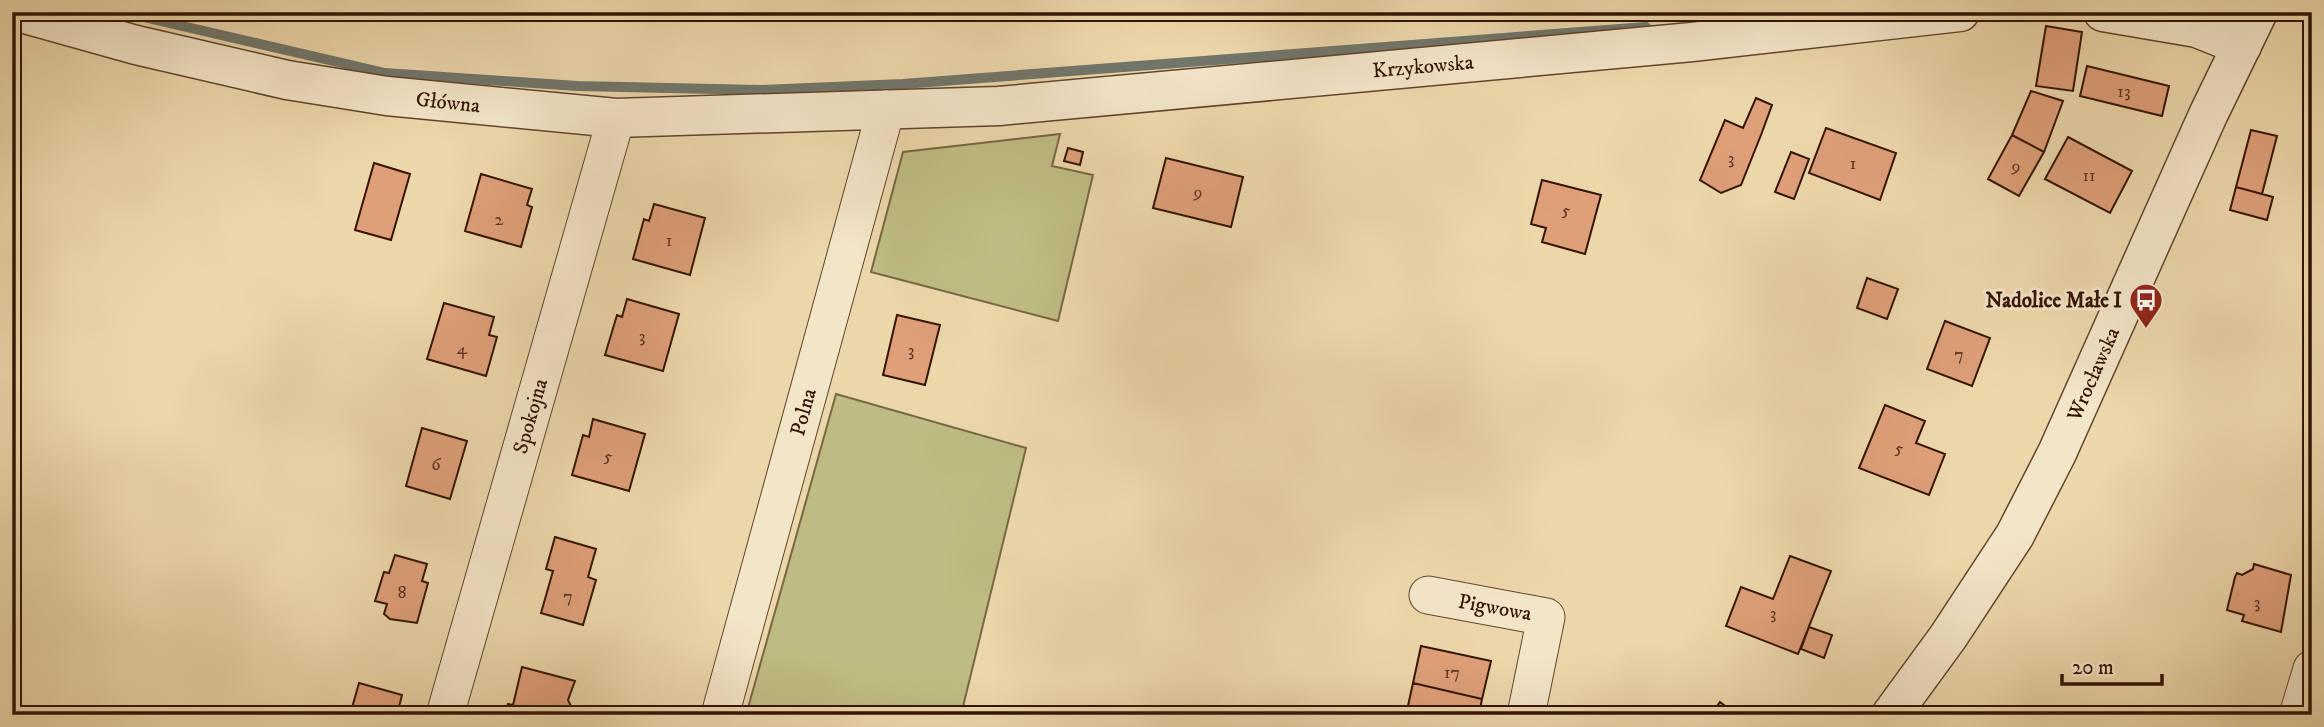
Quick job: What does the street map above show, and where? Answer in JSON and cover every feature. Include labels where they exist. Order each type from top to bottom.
[{"type":"street","name":"Główna","points":[[18,12],[136,45],[287,80],[387,96],[616,118],[886,109]]},
{"type":"street","name":"Krzykowska","points":[[886,109],[1013,104],[1692,42],[1960,12]]},
{"type":"street","points":[[2103,12],[2197,28],[2242,46]]},
{"type":"street","name":"Wrocławska","points":[[1891,715],[1948,637],[2015,535],[2057,453],[2258,12]]},
{"type":"street","name":"Polna","points":[[720,715],[886,109]]},
{"type":"street","name":"Spokojna","points":[[445,715],[616,118]]},
{"type":"street","name":"Pigwowa","points":[[1428,595],[1546,617],[1526,715]]},
{"type":"street","points":[[2298,715],[2312,669]]},
{"type":"shaded area","points":[[1060,134],[1052,166],[1093,175],[1058,321],[871,272],[903,152]]},
{"type":"shaded area","points":[[836,394],[1026,448],[961,715],[746,715]]},
{"type":"building","points":[[2046,26],[2082,32],[2073,91],[2036,86]]},
{"type":"building","points":[[2087,66],[2169,86],[2162,116],[2080,96]]},
{"type":"building","points":[[2031,91],[2063,101],[2044,152],[2012,135]]},
{"type":"building","points":[[1756,98],[1772,105],[1761,135],[1741,185],[1721,193],[1700,180],[1725,120],[1743,128]]},
{"type":"building","points":[[1826,128],[1896,153],[1880,200],[1809,173]]},
{"type":"building","points":[[2251,130],[2277,136],[2262,194],[2236,187]]},
{"type":"building","points":[[2012,135],[2044,152],[2019,196],[1988,179]]},
{"type":"building","points":[[2068,137],[2132,171],[2110,213],[2045,179]]},
{"type":"building","points":[[1068,148],[1083,152],[1080,165],[1064,161]]},
{"type":"building","points":[[1791,152],[1809,159],[1794,199],[1775,192]]},
{"type":"building","points":[[1166,158],[1243,177],[1231,227],[1153,208]]},
{"type":"building","points":[[374,163],[410,174],[391,240],[355,230]]},
{"type":"building","points":[[481,174],[532,189],[527,205],[532,207],[521,247],[465,231]]},
{"type":"building","points":[[1542,180],[1601,195],[1585,254],[1542,242],[1546,228],[1531,224]]},
{"type":"building","points":[[2236,187],[2273,197],[2267,220],[2230,210]]},
{"type":"building","points":[[654,204],[705,218],[690,275],[633,259],[644,219],[649,221]]},
{"type":"building","points":[[1867,278],[1898,289],[1887,319],[1857,308]]},
{"type":"building","points":[[627,299],[679,314],[663,371],[605,355],[617,315],[622,317]]},
{"type":"building","points":[[444,303],[494,317],[489,335],[497,337],[486,376],[427,359]]},
{"type":"building","points":[[897,315],[940,325],[925,385],[883,375]]},
{"type":"building","points":[[1945,321],[1990,338],[1972,386],[1927,369]]},
{"type":"building","points":[[1885,405],[1925,421],[1916,443],[1945,454],[1929,495],[1859,468]]},
{"type":"building","points":[[593,419],[645,434],[629,491],[572,475],[583,435],[589,437]]},
{"type":"building","points":[[422,428],[467,441],[450,499],[406,486]]},
{"type":"building","points":[[555,537],[596,549],[588,577],[596,580],[583,625],[541,613],[553,571],[546,569]]},
{"type":"building","points":[[395,555],[427,564],[422,581],[428,583],[417,623],[390,619],[384,614],[387,604],[375,601],[384,572],[389,573]]},
{"type":"building","points":[[1790,556],[1831,571],[1798,654],[1726,626],[1741,587],[1773,599]]},
{"type":"building","points":[[2254,564],[2291,575],[2281,632],[2242,621],[2244,615],[2227,610],[2237,573],[2242,575],[2253,569]]},
{"type":"building","points":[[1809,627],[1832,635],[1824,658],[1801,649]]},
{"type":"building","points":[[1421,646],[1491,661],[1482,699],[1413,683]]},
{"type":"building","points":[[522,667],[575,681],[568,700],[571,706],[569,715],[505,715],[508,704],[513,705]]},
{"type":"building","points":[[359,683],[402,695],[397,715],[350,715]]},
{"type":"building","points":[[1413,683],[1482,699],[1479,715],[1406,715]]},
{"type":"building","points":[[1720,702],[1737,715],[1711,715]]},
{"type":"waterway","points":[[122,12],[385,73],[577,86],[760,90],[903,84],[1646,27]]},
{"type":"place","name":"Nadolice Małe I","points":[[2146,330]]}]
